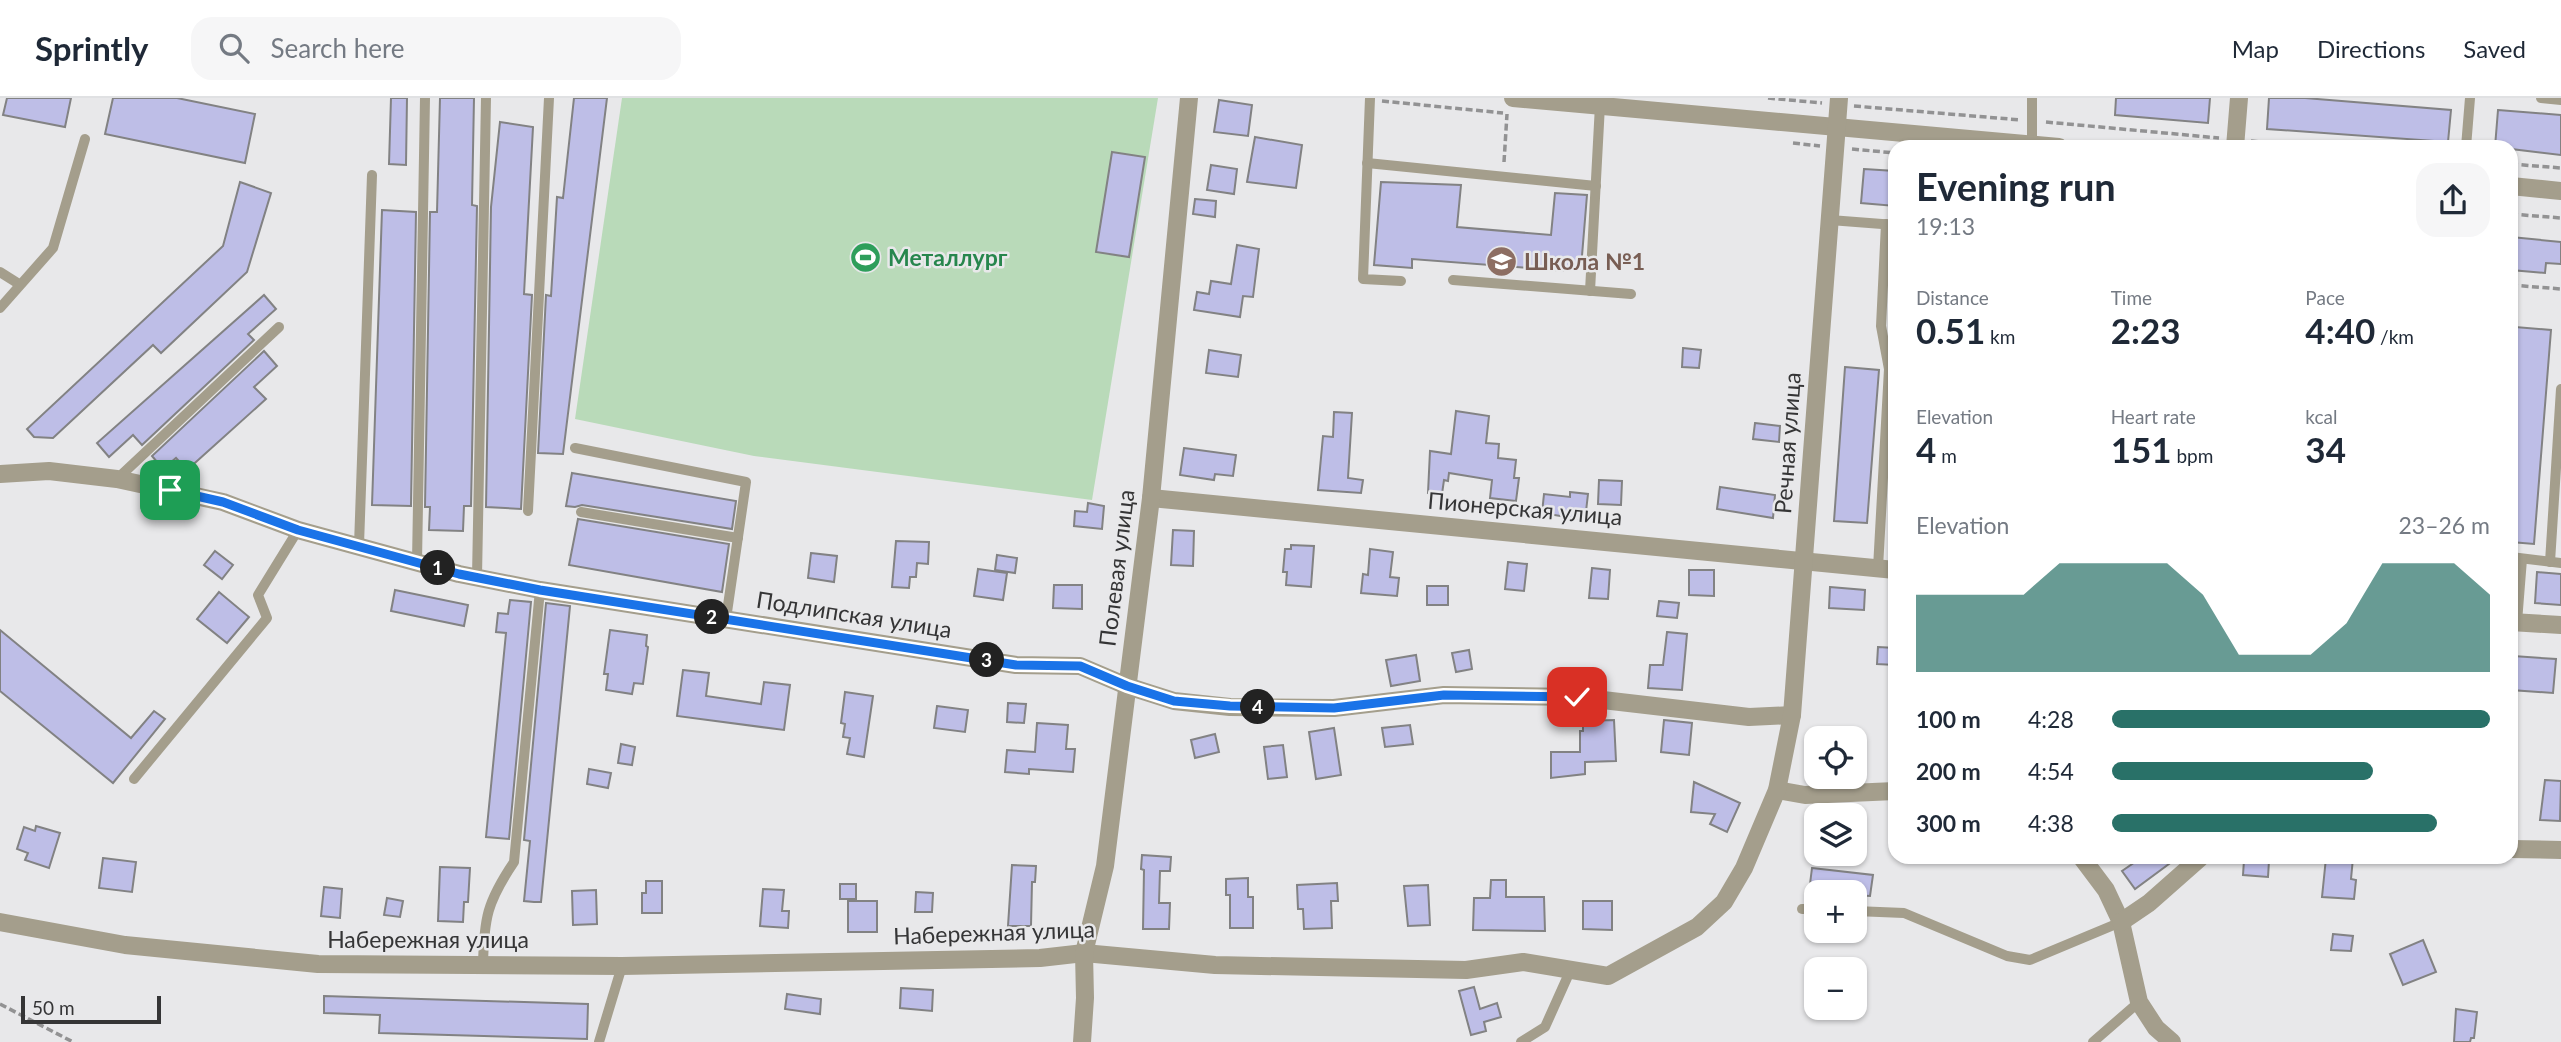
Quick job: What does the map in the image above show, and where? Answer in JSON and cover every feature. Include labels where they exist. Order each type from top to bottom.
[{"type":"street","name":"Полевая улица","points":[[1082,1042],[1086,998],[1084,953],[1105,866],[1151,498],[1189,98]]},
{"type":"street","name":"Речная улица","points":[[1777,790],[1792,715],[1839,98]]},
{"type":"street","points":[[2236,140],[2239,98]]},
{"type":"street","points":[[1510,102],[1600,105],[1973,140]]},
{"type":"street","points":[[2518,187],[2561,191]]},
{"type":"street","name":"Подлипская улица","points":[[0,474],[49,471],[117,479],[223,502],[298,530],[477,577],[540,590],[1016,665],[1080,666],[1127,686],[1174,701],[1230,706],[1334,708],[1444,695],[1577,697],[1749,717],[1792,715]]},
{"type":"street","name":"Пионерская улица","points":[[1151,498],[1887,569]]},
{"type":"street","points":[[2518,622],[2561,625]]},
{"type":"street","points":[[1777,790],[1805,795],[1888,791]]},
{"type":"street","name":"Набережная улица","points":[[0,922],[125,945],[317,964],[622,966],[1040,958],[1084,953],[1215,965],[1466,971],[1523,962],[1608,976],[1697,928],[1724,902],[1744,868],[1777,790]]},
{"type":"street","points":[[2518,849],[2561,850]]},
{"type":"street","points":[[2086,864],[2106,890],[2121,922],[2139,1002],[2156,1028],[2172,1042]]},
{"type":"street","points":[[2121,922],[2150,903],[2193,864]]},
{"type":"lane","points":[[417,562],[425,98]]},
{"type":"lane","points":[[477,577],[486,98]]},
{"type":"lane","points":[[528,511],[549,98]]},
{"type":"lane","points":[[1370,98],[1363,279],[1401,282]]},
{"type":"lane","points":[[2032,98],[2032,140]]},
{"type":"lane","points":[[2467,140],[2470,98]]},
{"type":"lane","points":[[2541,98],[2561,100]]},
{"type":"lane","points":[[1590,291],[1600,105]]},
{"type":"lane","points":[[0,308],[53,247],[85,139]]},
{"type":"lane","points":[[1367,163],[1596,186]]},
{"type":"lane","points":[[359,545],[372,175]]},
{"type":"lane","points":[[1830,220],[1888,224]]},
{"type":"lane","points":[[1888,238],[1881,326],[1888,364]]},
{"type":"lane","points":[[0,272],[19,284]]},
{"type":"lane","points":[[1453,280],[1631,295]]},
{"type":"lane","points":[[117,479],[279,327]]},
{"type":"lane","points":[[2550,562],[2561,389]]},
{"type":"lane","points":[[575,448],[746,482],[726,620]]},
{"type":"lane","points":[[1887,569],[1888,469]]},
{"type":"lane","points":[[581,512],[738,538]]},
{"type":"lane","points":[[134,779],[267,618],[258,595],[298,530]]},
{"type":"lane","points":[[2518,558],[2561,563]]},
{"type":"lane","points":[[483,965],[484,928],[494,891],[514,863],[540,590]]},
{"type":"lane","points":[[1867,912],[1904,914],[2007,956],[2030,960],[2121,922]]},
{"type":"lane","points":[[599,1042],[622,966]]},
{"type":"lane","points":[[1521,1042],[1545,1027],[1571,969]]},
{"type":"lane","points":[[2093,1042],[2139,1002]]},
{"type":"path","points":[[1504,177],[1510,102]]},
{"type":"path","points":[[2518,165],[2561,168]]},
{"type":"path","points":[[2518,215],[2561,218]]},
{"type":"path","points":[[2518,286],[2561,289]]},
{"type":"path","points":[[0,1004],[74,1042]]},
{"type":"green space","name":"Металлург","points":[[622,98],[1158,98],[1092,500],[754,456],[575,419]]},
{"type":"building","points":[[7,98],[71,98],[65,127],[3,115]]},
{"type":"building","points":[[113,98],[177,98],[255,114],[245,163],[105,134]]},
{"type":"building","points":[[391,98],[407,98],[406,165],[389,164]]},
{"type":"building","points":[[440,98],[474,98],[472,205],[477,206],[471,506],[464,506],[463,531],[429,530],[430,507],[425,507],[430,212],[437,212]]},
{"type":"building","points":[[574,98],[607,98],[563,454],[538,453],[546,295],[551,296],[557,197],[563,198]]},
{"type":"building","points":[[2116,98],[2210,98],[2208,123],[2115,115]]},
{"type":"building","points":[[2269,98],[2305,98],[2451,110],[2448,140],[2267,129]]},
{"type":"building","points":[[1219,100],[1252,105],[1248,136],[1214,132]]},
{"type":"building","points":[[2498,110],[2561,115],[2561,155],[2518,150],[2518,140],[2496,140]]},
{"type":"building","points":[[500,122],[533,127],[524,294],[532,295],[521,509],[486,507],[491,207]]},
{"type":"building","points":[[1255,137],[1302,145],[1296,188],[1247,182]]},
{"type":"building","points":[[1112,152],[1145,157],[1129,257],[1096,252]]},
{"type":"building","points":[[1211,165],[1237,169],[1234,194],[1207,190]]},
{"type":"building","points":[[1864,169],[1888,171],[1888,205],[1861,203]]},
{"type":"building","points":[[240,182],[271,193],[247,272],[161,353],[153,345],[53,438],[34,437],[27,429],[223,246]]},
{"type":"building","points":[[1381,182],[1461,185],[1457,227],[1551,235],[1555,193],[1587,195],[1581,268],[1568,267],[1567,271],[1412,259],[1412,268],[1374,265]]},
{"type":"building","points":[[1195,199],[1216,201],[1215,217],[1193,214]]},
{"type":"building","points":[[382,210],[416,212],[411,506],[372,505]]},
{"type":"building","points":[[2518,238],[2561,242],[2561,264],[2546,263],[2545,273],[2518,271]]},
{"type":"building","points":[[1237,245],[1259,249],[1253,297],[1243,296],[1240,317],[1194,310],[1197,292],[1209,294],[1211,281],[1231,284]]},
{"type":"building","points":[[264,295],[276,309],[248,334],[254,340],[142,445],[133,435],[109,457],[97,443]]},
{"type":"building","points":[[2518,327],[2551,330],[2534,544],[2518,543]]},
{"type":"building","points":[[1683,348],[1701,350],[1699,368],[1682,367]]},
{"type":"building","points":[[1209,350],[1241,355],[1238,377],[1206,373]]},
{"type":"building","points":[[264,351],[277,366],[254,387],[266,399],[187,470],[176,458],[163,469],[152,456]]},
{"type":"building","points":[[1845,367],[1879,370],[1867,523],[1834,521]]},
{"type":"building","points":[[1456,411],[1489,416],[1486,443],[1499,444],[1498,458],[1516,460],[1514,478],[1519,478],[1516,501],[1490,498],[1492,480],[1449,473],[1448,481],[1444,480],[1442,494],[1428,493],[1430,451],[1451,454]]},
{"type":"building","points":[[1334,412],[1352,413],[1348,478],[1363,480],[1361,493],[1318,490],[1323,436],[1333,437]]},
{"type":"building","points":[[1755,423],[1780,426],[1779,442],[1753,439]]},
{"type":"building","points":[[1184,448],[1236,455],[1233,476],[1215,474],[1214,480],[1180,475]]},
{"type":"building","points":[[572,473],[736,501],[732,529],[582,505],[566,506]]},
{"type":"building","points":[[1599,480],[1622,481],[1621,505],[1598,504]]},
{"type":"building","points":[[1720,487],[1775,495],[1773,518],[1717,509]]},
{"type":"building","points":[[1570,492],[1588,494],[1585,520],[1542,513],[1544,494],[1570,497]]},
{"type":"building","points":[[1088,503],[1104,506],[1102,529],[1074,526],[1075,511],[1087,512]]},
{"type":"building","points":[[578,519],[729,544],[722,592],[569,565]]},
{"type":"building","points":[[1173,530],[1194,531],[1193,566],[1171,565]]},
{"type":"building","points":[[896,541],[929,542],[928,564],[917,563],[916,577],[910,577],[909,588],[892,587]]},
{"type":"building","points":[[1291,545],[1314,546],[1311,587],[1286,585],[1287,572],[1283,572],[1285,549],[1291,549]]},
{"type":"building","points":[[1370,549],[1393,552],[1390,577],[1399,578],[1397,596],[1361,593],[1363,574],[1368,575]]},
{"type":"building","points":[[215,551],[233,565],[222,579],[204,565]]},
{"type":"building","points":[[811,553],[837,556],[834,582],[808,578]]},
{"type":"building","points":[[997,555],[1017,558],[1015,573],[995,570]]},
{"type":"building","points":[[1508,562],[1527,564],[1524,591],[1505,589]]},
{"type":"building","points":[[1592,568],[1610,570],[1608,599],[1589,598]]},
{"type":"building","points":[[978,569],[1007,573],[1003,600],[974,596]]},
{"type":"building","points":[[1689,570],[1714,570],[1714,596],[1689,595]]},
{"type":"building","points":[[2537,572],[2561,574],[2561,605],[2535,603]]},
{"type":"building","points":[[1054,585],[1082,585],[1082,609],[1053,608]]},
{"type":"building","points":[[1427,586],[1448,586],[1448,605],[1427,605]]},
{"type":"building","points":[[1830,587],[1865,590],[1864,610],[1829,608]]},
{"type":"building","points":[[395,590],[468,605],[464,626],[391,611]]},
{"type":"building","points":[[219,592],[249,617],[227,643],[197,619]]},
{"type":"building","points":[[510,600],[531,602],[509,839],[486,837],[506,633],[496,632],[498,613],[508,614]]},
{"type":"building","points":[[1659,601],[1679,603],[1677,618],[1657,616]]},
{"type":"building","points":[[546,603],[570,606],[541,902],[534,902],[524,901],[530,841],[524,840]]},
{"type":"building","points":[[0,630],[131,738],[154,711],[165,719],[113,783],[0,691]]},
{"type":"building","points":[[610,630],[647,635],[643,684],[634,683],[632,694],[606,690],[608,674],[604,674]]},
{"type":"building","points":[[1667,632],[1687,634],[1682,690],[1648,688],[1650,665],[1663,665]]},
{"type":"building","points":[[1878,647],[1888,648],[1888,665],[1877,664]]},
{"type":"building","points":[[1469,650],[1472,669],[1456,672],[1452,653]]},
{"type":"building","points":[[1416,655],[1420,681],[1391,686],[1386,660]]},
{"type":"building","points":[[2518,656],[2556,659],[2553,693],[2518,690]]},
{"type":"building","points":[[683,670],[709,673],[706,696],[761,704],[764,682],[790,685],[784,730],[677,716]]},
{"type":"building","points":[[845,692],[873,696],[864,757],[847,754],[850,738],[843,737],[845,724],[841,723]]},
{"type":"building","points":[[1008,703],[1026,704],[1024,723],[1007,722]]},
{"type":"building","points":[[937,706],[968,710],[965,732],[934,728]]},
{"type":"building","points":[[1614,720],[1616,761],[1585,762],[1585,774],[1551,778],[1551,752],[1580,752],[1583,721]]},
{"type":"building","points":[[1664,720],[1692,723],[1689,755],[1661,752]]},
{"type":"building","points":[[1037,723],[1068,725],[1066,749],[1075,749],[1073,772],[1029,769],[1029,774],[1005,772],[1007,750],[1035,752]]},
{"type":"building","points":[[1410,725],[1413,744],[1385,747],[1382,728]]},
{"type":"building","points":[[1334,728],[1341,775],[1316,779],[1309,732]]},
{"type":"building","points":[[1215,734],[1219,752],[1195,758],[1191,740]]},
{"type":"building","points":[[621,744],[635,747],[632,765],[618,763]]},
{"type":"building","points":[[1283,745],[1287,777],[1268,779],[1264,747]]},
{"type":"building","points":[[589,769],[611,773],[608,788],[587,784]]},
{"type":"building","points":[[2545,780],[2561,781],[2560,821],[2540,820]]},
{"type":"building","points":[[1694,782],[1740,803],[1727,832],[1710,824],[1715,814],[1691,812]]},
{"type":"building","points":[[36,826],[60,833],[49,868],[25,860],[28,853],[17,849],[24,827],[35,831]]},
{"type":"building","points":[[1142,855],[1171,857],[1170,871],[1160,871],[1159,903],[1170,903],[1169,929],[1143,929]]},
{"type":"building","points":[[103,858],[136,862],[132,892],[99,888]]},
{"type":"building","points":[[2132,864],[2169,864],[2135,889],[2122,871]]},
{"type":"building","points":[[2244,864],[2269,864],[2268,877],[2243,875]]},
{"type":"building","points":[[2325,864],[2352,864],[2351,879],[2356,880],[2354,899],[2322,897]]},
{"type":"building","points":[[1012,865],[1036,866],[1035,882],[1032,882],[1031,926],[1008,926]]},
{"type":"building","points":[[440,867],[470,868],[468,902],[464,902],[463,922],[438,921]]},
{"type":"building","points":[[1812,868],[1873,875],[1870,896],[1867,896],[1867,880],[1810,880]]},
{"type":"building","points":[[1248,878],[1248,897],[1253,897],[1253,928],[1230,928],[1230,895],[1226,895],[1226,879]]},
{"type":"building","points":[[1491,880],[1506,880],[1506,897],[1544,897],[1545,931],[1473,930],[1474,898],[1490,898]]},
{"type":"building","points":[[646,881],[662,881],[662,913],[642,913],[642,893],[646,893]]},
{"type":"building","points":[[1337,883],[1338,901],[1331,901],[1332,928],[1304,929],[1303,909],[1298,909],[1297,885]]},
{"type":"building","points":[[840,884],[856,884],[856,899],[840,899]]},
{"type":"building","points":[[1428,885],[1430,925],[1408,926],[1404,886]]},
{"type":"building","points":[[324,887],[342,889],[340,918],[321,916]]},
{"type":"building","points":[[763,889],[784,890],[782,911],[789,911],[788,928],[760,926]]},
{"type":"building","points":[[596,890],[597,924],[573,925],[572,891]]},
{"type":"building","points":[[916,892],[933,893],[932,912],[915,912]]},
{"type":"building","points":[[387,898],[403,901],[400,917],[384,915]]},
{"type":"building","points":[[848,901],[877,901],[877,932],[848,932]]},
{"type":"building","points":[[1583,901],[1612,901],[1612,930],[1583,929]]},
{"type":"building","points":[[2333,934],[2353,936],[2351,951],[2331,950]]},
{"type":"building","points":[[2423,940],[2436,972],[2403,985],[2390,954]]},
{"type":"building","points":[[1474,987],[1480,1009],[1497,1003],[1501,1017],[1484,1022],[1486,1031],[1471,1035],[1459,991]]},
{"type":"building","points":[[901,988],[933,990],[932,1011],[900,1008]]},
{"type":"building","points":[[787,994],[821,999],[820,1014],[785,1009]]},
{"type":"building","points":[[324,996],[588,1004],[587,1039],[379,1033],[380,1015],[324,1013]]},
{"type":"building","points":[[2456,1009],[2477,1012],[2474,1038],[2471,1038],[2470,1042],[2454,1042]]},
{"type":"place","name":"Металлург","points":[[865,258]]},
{"type":"place","name":"Школа №1","points":[[1501,262]]},
{"type":"route","points":[[170,490],[223,502],[298,530],[459,574],[540,590],[1016,665],[1080,666],[1127,686],[1174,701],[1230,706],[1334,708],[1444,695],[1577,697]]}]
